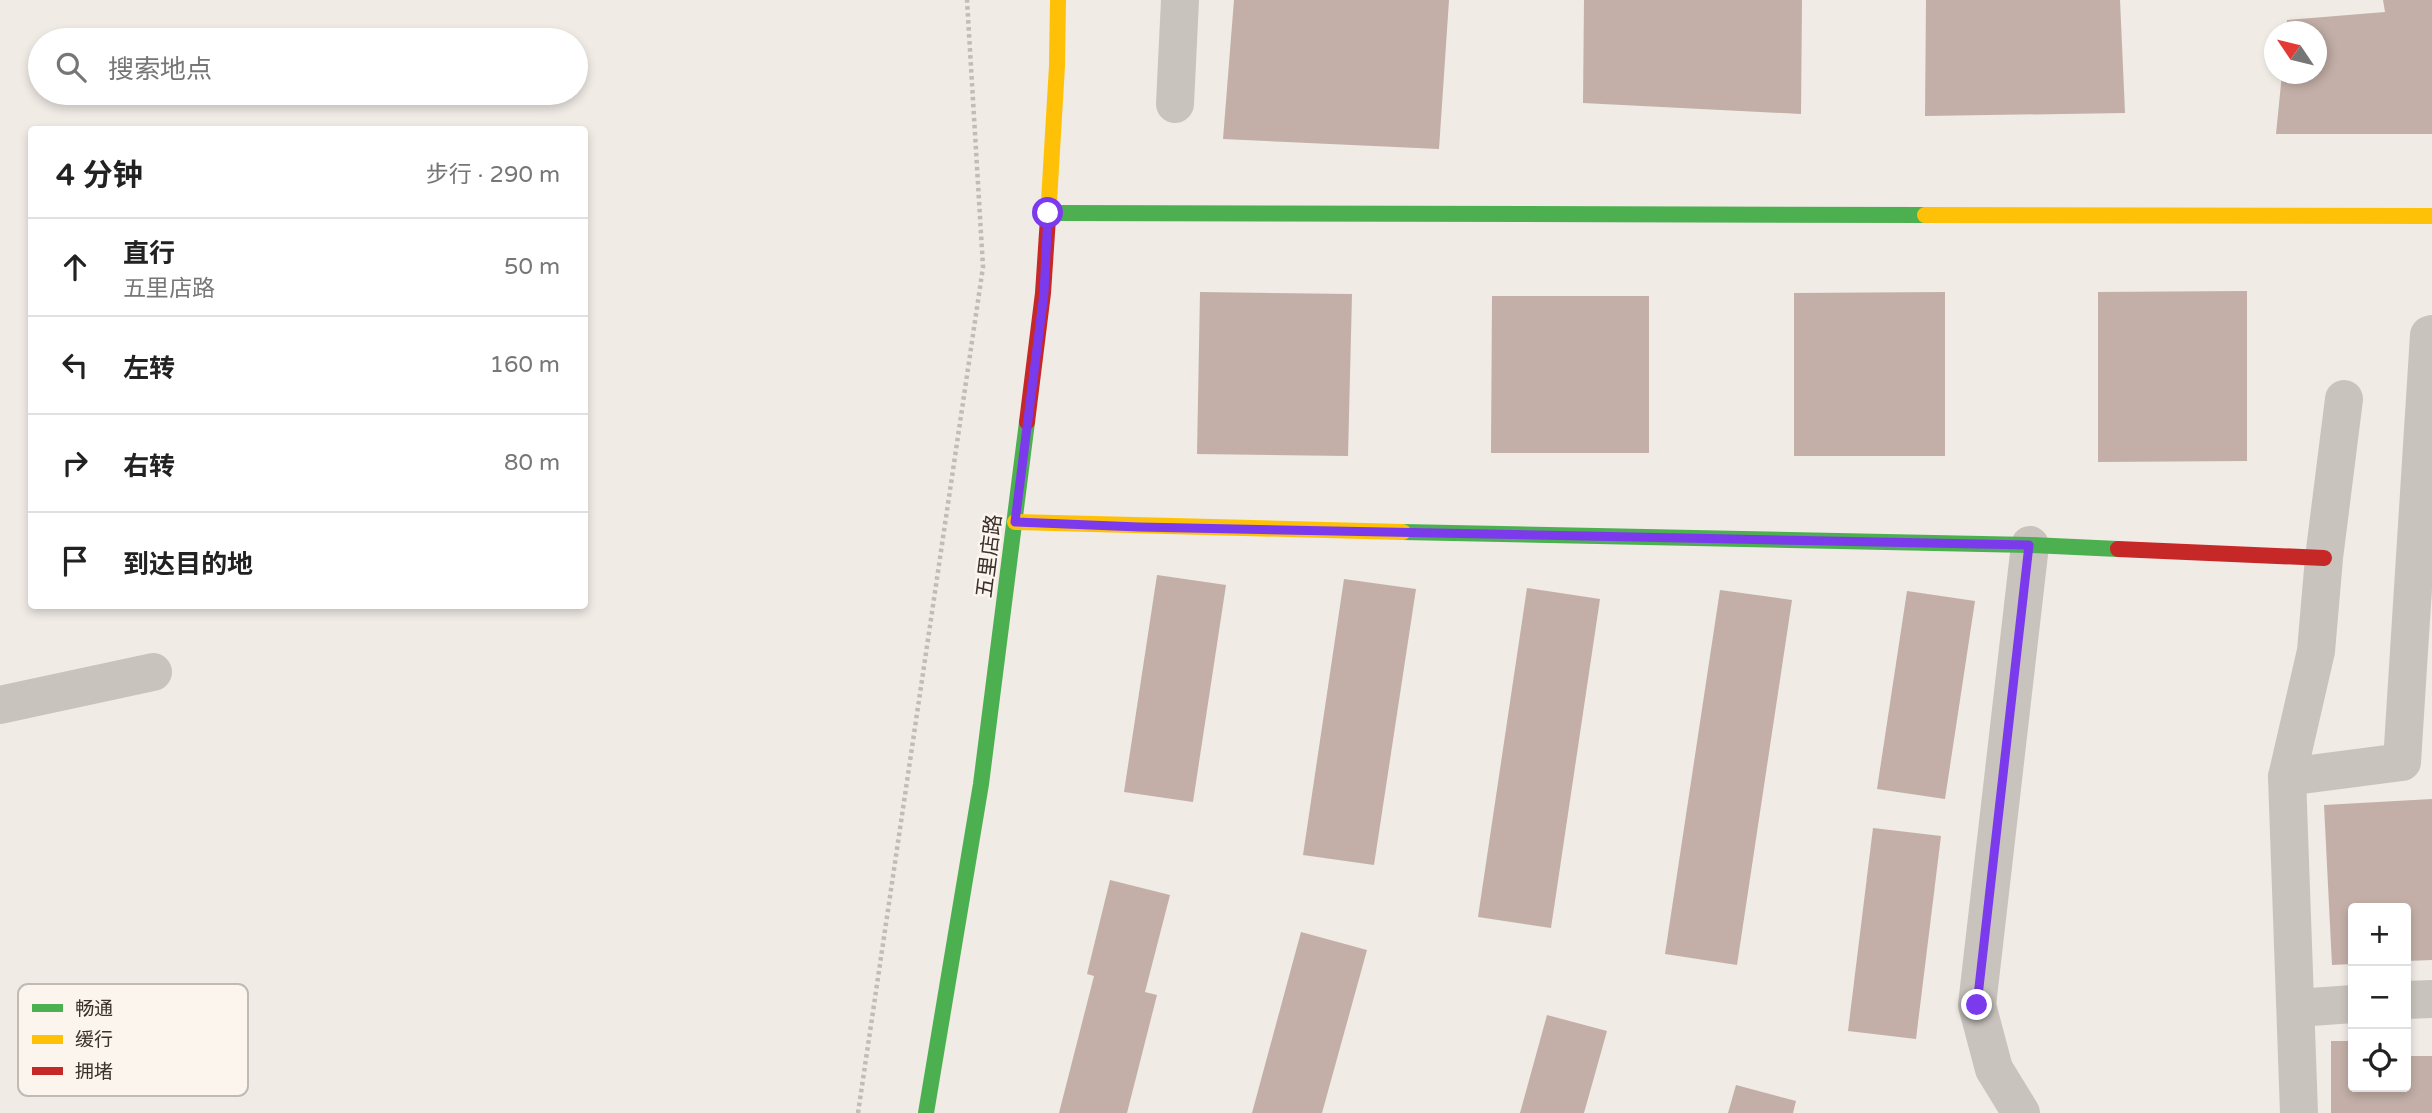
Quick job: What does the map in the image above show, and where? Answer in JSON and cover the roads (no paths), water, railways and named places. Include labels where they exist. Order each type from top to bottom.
[{"type":"street","name":"五里店路","points":[[928,1113],[981,785],[1044,293],[1057,66],[1058,0]]},
{"type":"street","points":[[1175,104],[1180,0]]},
{"type":"street","points":[[1048,213],[2432,216]]},
{"type":"street","points":[[2287,777],[2402,762],[2429,335],[2432,334]]},
{"type":"street","points":[[2299,1113],[2287,777],[2316,651],[2324,558],[2344,399]]},
{"type":"street","points":[[1015,522],[1139,527],[2029,545],[2324,558]]},
{"type":"street","points":[[2021,1113],[1994,1069],[1977,1005],[2029,545]]},
{"type":"street","points":[[0,705],[153,672]]},
{"type":"street","points":[[2411,1000],[2432,999]]},
{"type":"street","points":[[2297,1008],[2348,1004]]}]
